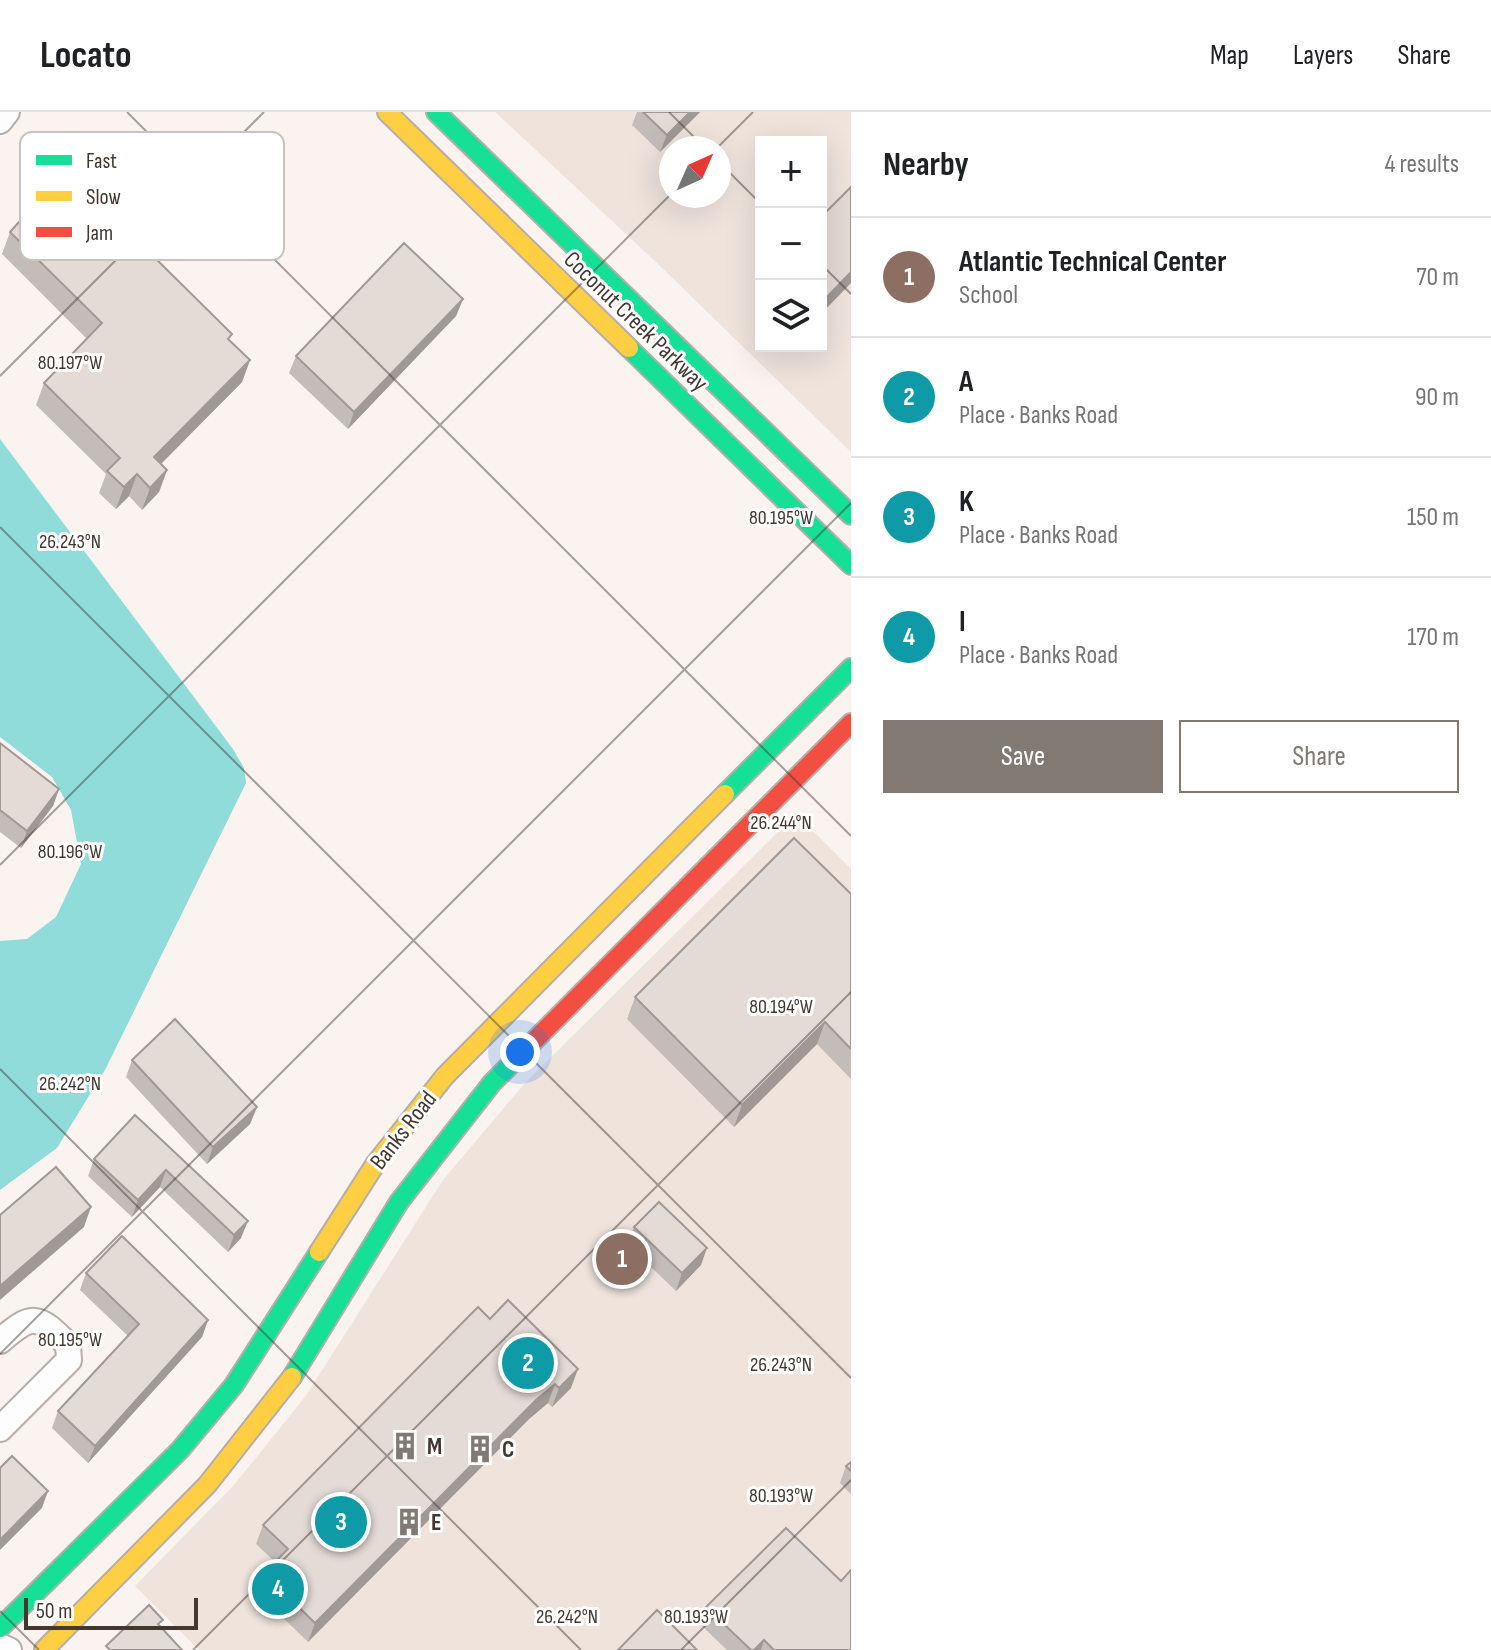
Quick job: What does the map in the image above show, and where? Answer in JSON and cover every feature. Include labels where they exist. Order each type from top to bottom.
[{"type":"street","points":[[0,121],[7,112]]},
{"type":"street","name":"Coconut Creek Parkway","points":[[387,112],[851,565]]},
{"type":"street","name":"Coconut Creek Parkway","points":[[436,112],[851,515]]},
{"type":"street","name":"Banks Road","points":[[0,1628],[180,1450],[234,1385],[376,1163],[445,1076],[851,668]]},
{"type":"street","name":"Banks Road","points":[[44,1650],[207,1485],[262,1419],[312,1349],[399,1202],[492,1083],[851,723]]},
{"type":"street","points":[[0,1341],[23,1321],[32,1319],[44,1322],[68,1345],[69,1360],[0,1429]]},
{"type":"street","points":[[0,1646],[9,1650]]},
{"type":"shaded area","points":[[495,112],[851,112],[851,452],[656,262]]},
{"type":"shaded area","points":[[796,814],[851,869],[851,1650],[199,1650],[135,1586],[234,1485],[305,1397],[443,1180],[525,1083]]},
{"type":"water","points":[[0,439],[233,749],[244,768],[246,783],[106,1068],[57,1148],[0,1190],[0,941],[27,939],[56,917],[81,864],[71,810],[52,777],[0,737]]},
{"type":"building","points":[[643,112],[690,112],[667,135]]},
{"type":"building","points":[[851,187],[851,272],[827,297],[827,280],[827,211]]},
{"type":"building","points":[[20,221],[20,242],[10,232]]},
{"type":"building","points":[[404,243],[463,299],[354,412],[296,356]]},
{"type":"building","points":[[38,260],[157,260],[232,334],[228,339],[250,360],[154,457],[167,470],[150,488],[137,474],[124,487],[107,471],[120,458],[44,383],[102,323]]},
{"type":"building","points":[[0,743],[59,789],[27,831],[0,810]]},
{"type":"building","points":[[794,838],[851,894],[851,1049],[825,1022],[742,1105],[635,997]]},
{"type":"building","points":[[175,1019],[257,1107],[213,1147],[132,1060]]},
{"type":"building","points":[[135,1115],[248,1221],[234,1235],[166,1170],[138,1200],[94,1159]]},
{"type":"building","points":[[56,1167],[91,1207],[0,1286],[0,1215]]},
{"type":"building","points":[[659,1202],[707,1248],[682,1273],[634,1227]]},
{"type":"building","points":[[122,1236],[208,1320],[95,1446],[58,1411],[139,1324],[86,1273]]},
{"type":"building","points":[[508,1300],[578,1369],[559,1388],[555,1384],[536,1400],[315,1623],[283,1592],[278,1597],[259,1578],[288,1549],[263,1525],[478,1307],[490,1319]]},
{"type":"building","points":[[12,1456],[48,1491],[0,1540],[0,1468]]},
{"type":"building","points":[[786,1528],[841,1581],[851,1570],[851,1650],[774,1650],[764,1640],[751,1650],[706,1607]]},
{"type":"building","points":[[149,1605],[163,1620],[158,1624],[182,1650],[110,1650],[106,1646]]},
{"type":"building","points":[[657,1610],[697,1650],[618,1650]]},
{"type":"traffic: fast","points":[[436,112],[851,515]]},
{"type":"traffic: fast","points":[[629,348],[851,565]]},
{"type":"traffic: fast","points":[[725,794],[851,668]]},
{"type":"traffic: fast","points":[[292,1377],[399,1202],[492,1083],[514,1061]]},
{"type":"traffic: fast","points":[[0,1628],[180,1450],[234,1385],[319,1252]]},
{"type":"traffic: slow","points":[[387,112],[629,348]]},
{"type":"traffic: slow","points":[[319,1252],[376,1163],[445,1076],[725,794]]},
{"type":"traffic: slow","points":[[44,1650],[207,1485],[292,1377]]},
{"type":"traffic: jam","points":[[514,1061],[851,723]]},
{"type":"place","name":"Atlantic Technical Center","points":[[622,1259]]},
{"type":"place","name":"A","points":[[528,1363]]},
{"type":"place","name":"M","points":[[405,1446]]},
{"type":"place","name":"C","points":[[480,1449]]},
{"type":"place","name":"K","points":[[341,1522]]},
{"type":"place","name":"E","points":[[409,1522]]},
{"type":"place","name":"I","points":[[278,1589]]}]
